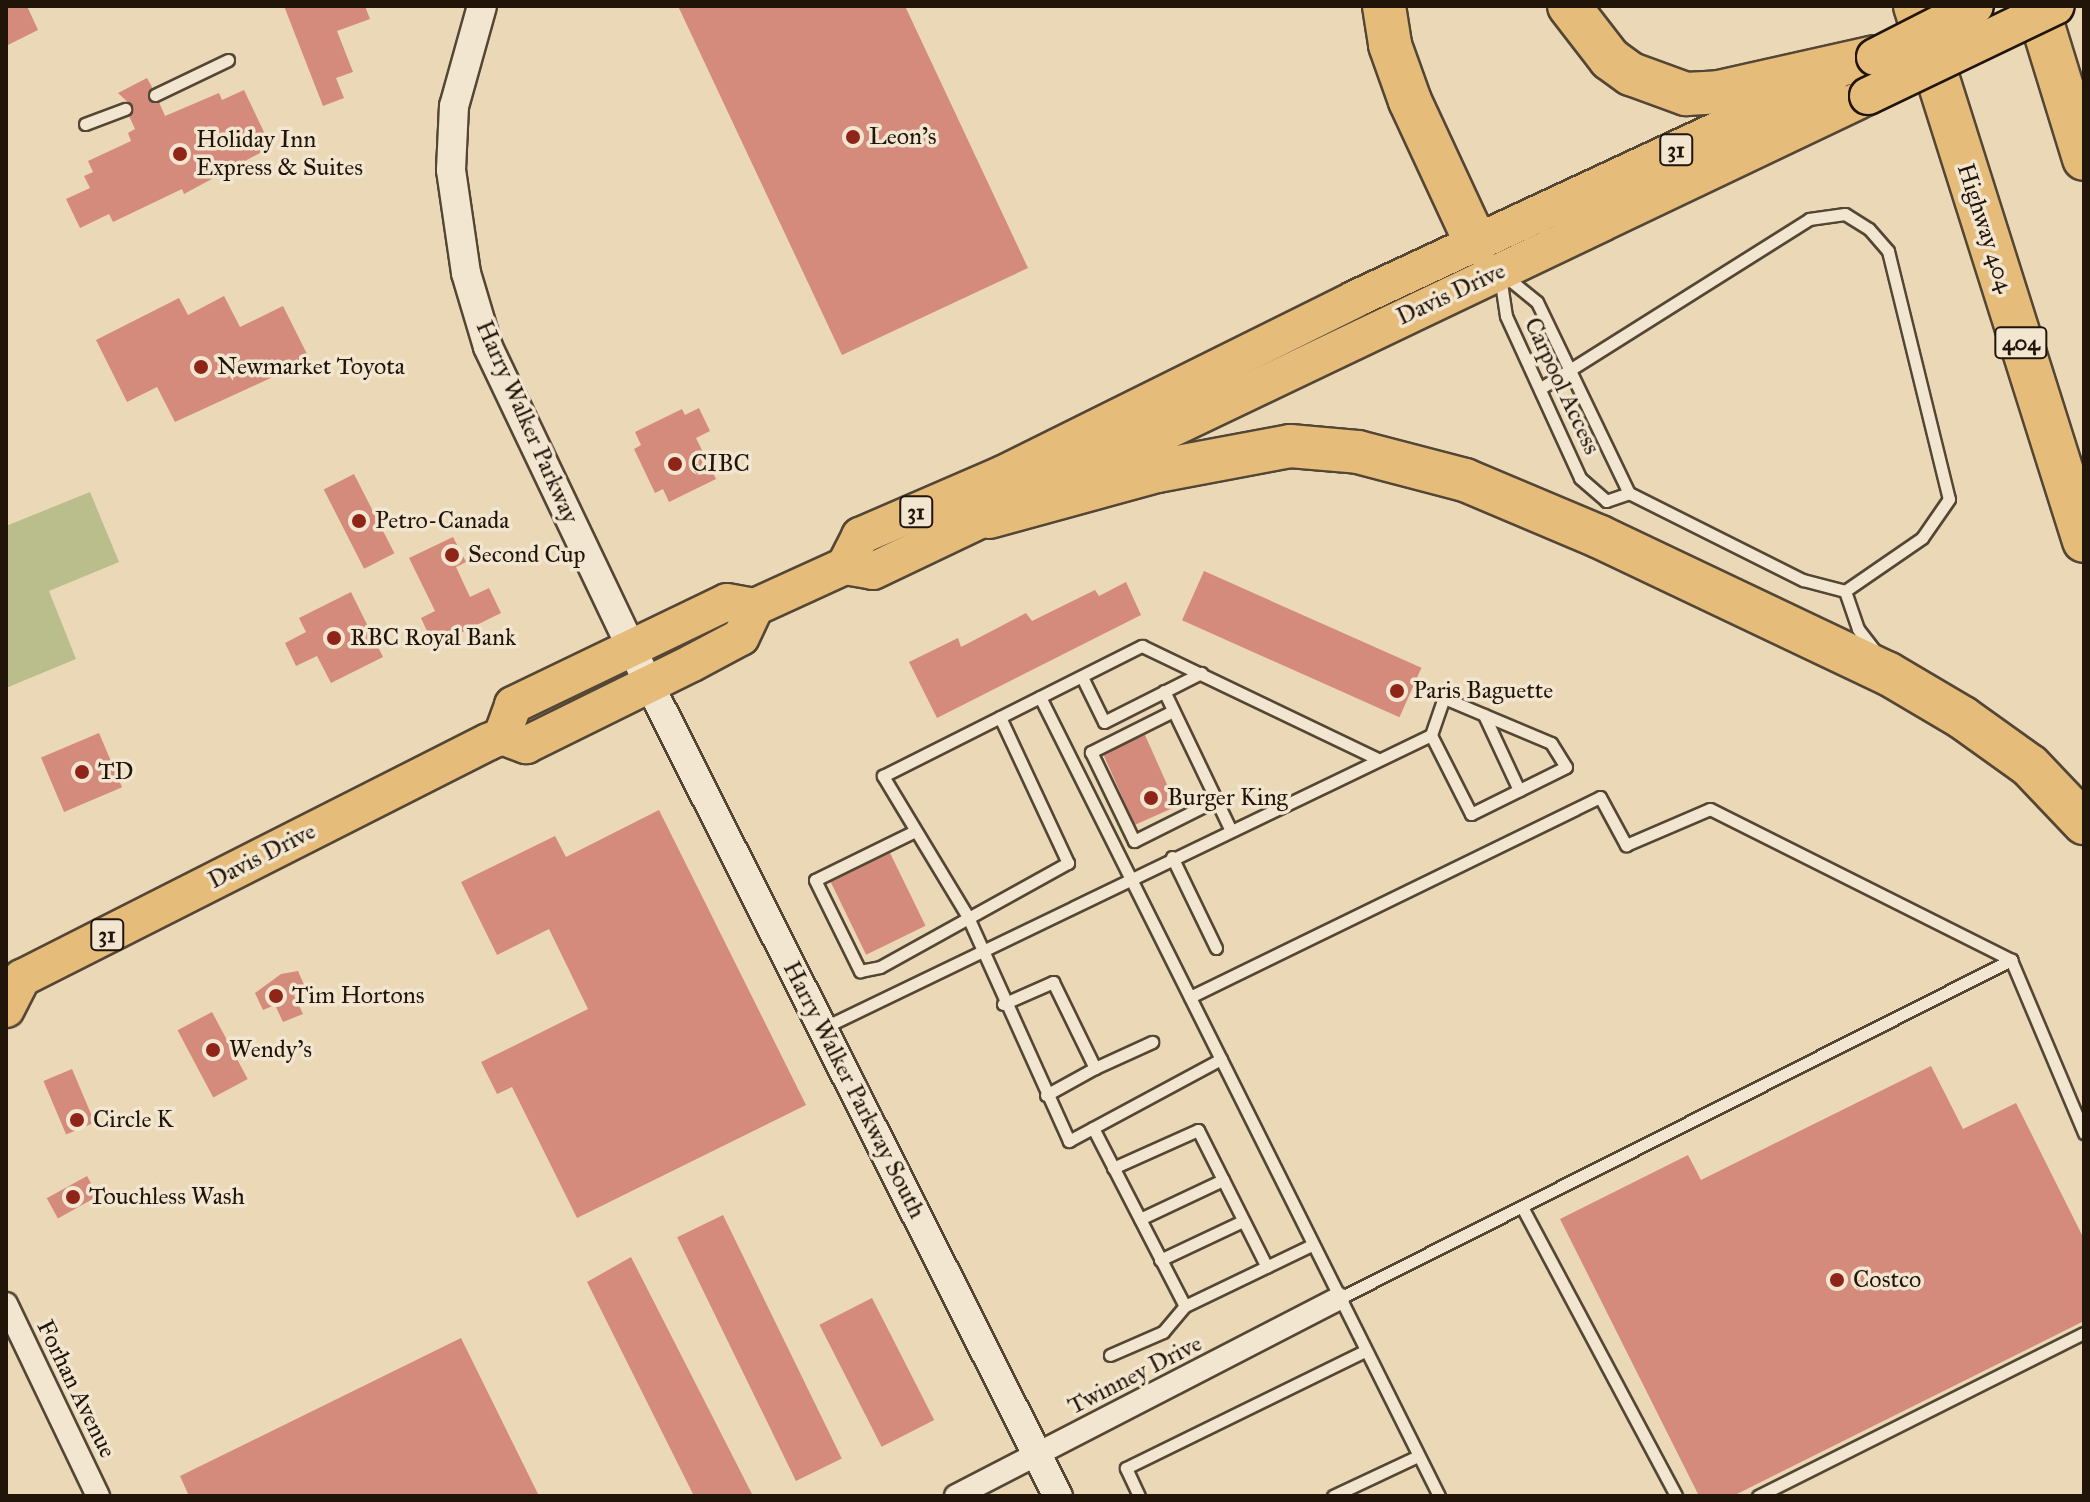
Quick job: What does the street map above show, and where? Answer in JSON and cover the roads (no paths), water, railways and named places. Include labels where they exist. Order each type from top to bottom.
[{"type":"highway","points":[[1384,6],[1390,45],[1410,101],[1488,257]]},
{"type":"highway","points":[[1569,6],[1610,59],[1631,74],[1686,94],[1872,76]]},
{"type":"highway","points":[[1893,6],[1927,98],[1958,144]]},
{"type":"highway","name":"Highway 404","points":[[1915,6],[2084,541]]},
{"type":"highway","points":[[2037,6],[2084,159]]},
{"type":"highway","points":[[2062,6],[2084,59]]},
{"type":"highway","points":[[989,517],[1157,471],[1257,451],[1318,446],[1349,450],[1465,480],[1600,537],[1887,673],[2030,766],[2084,823]]},
{"type":"main road","name":"Davis Drive","points":[[1872,76],[1975,6]]},
{"type":"main road","name":"Davis Drive","points":[[845,566],[860,536],[1488,257],[1872,76],[2056,6]]},
{"type":"main road","name":"Davis Drive","points":[[11,987],[502,736],[513,705],[727,602],[755,607],[845,566],[873,571],[989,517],[1488,257]]},
{"type":"main road","points":[[502,736],[526,745],[649,684],[741,637],[755,607]]},
{"type":"street","name":"Harry Walker Parkway","points":[[482,6],[454,106],[452,190],[466,273],[488,347],[649,684]]},
{"type":"street","name":"Harry Walker Parkway South","points":[[649,684],[1058,1496]]},
{"type":"street","name":"Twinney Drive","points":[[956,1496],[1338,1299]]},
{"type":"street","name":"Forhan Avenue","points":[[6,1304],[98,1496]]},
{"type":"lane","points":[[155,95],[228,60]]},
{"type":"lane","points":[[85,124],[125,109]]},
{"type":"lane","points":[[1541,388],[1571,373],[1809,219],[1845,214],[1869,229],[1888,251],[1949,499],[1922,538],[1845,591],[1858,629],[1887,673]]},
{"type":"lane","name":"Carpool Access","points":[[1488,257],[1537,302],[1629,493],[1803,580],[1845,591]]},
{"type":"lane","name":"Carpool Access","points":[[1488,257],[1506,316],[1591,493],[1606,501],[1629,493]]},
{"type":"lane","points":[[1221,1059],[1069,1141],[1003,1004],[968,917],[913,832],[883,776],[1142,646],[1376,758]]},
{"type":"lane","points":[[1082,677],[1104,722],[1201,673]]},
{"type":"lane","points":[[1164,691],[1230,829]]},
{"type":"lane","points":[[1040,697],[1439,1496]]},
{"type":"lane","points":[[1444,698],[1551,743],[1566,767],[1471,814],[1431,735],[1444,698]]},
{"type":"lane","points":[[1173,711],[1091,752],[1134,841],[1216,800]]},
{"type":"lane","points":[[1484,715],[1519,790]]},
{"type":"lane","points":[[913,832],[815,880],[854,966],[869,972],[1068,863],[1000,717]]},
{"type":"lane","points":[[823,1029],[1376,758],[1431,735]]},
{"type":"lane","points":[[1190,997],[1600,797],[1626,845],[1710,809],[2011,960],[2084,1133]]},
{"type":"lane","points":[[1172,857],[1216,948]]},
{"type":"lane","points":[[1338,1299],[2011,960]]},
{"type":"lane","points":[[1003,1004],[1053,982],[1095,1068]]},
{"type":"lane","points":[[1046,1095],[1152,1042]]},
{"type":"lane","points":[[1093,1128],[1185,1306]]},
{"type":"lane","points":[[1113,1168],[1198,1130],[1267,1267]]},
{"type":"lane","points":[[1140,1219],[1223,1180]]},
{"type":"lane","points":[[1522,1207],[1676,1496]]},
{"type":"lane","points":[[1160,1260],[1243,1221]]},
{"type":"lane","points":[[1110,1355],[1163,1332],[1185,1306],[1312,1245]]},
{"type":"lane","points":[[1758,1496],[2084,1333]]},
{"type":"lane","points":[[1139,1496],[1126,1468],[1365,1351]]},
{"type":"lane","points":[[1333,1496],[1418,1456]]},
{"type":"place","name":"Leon's","points":[[853,137]]},
{"type":"place","name":"Holiday Inn Express & Suites","points":[[180,154]]},
{"type":"place","name":"Newmarket Toyota","points":[[201,367]]},
{"type":"place","name":"CIBC","points":[[675,464]]},
{"type":"place","name":"Petro-Canada","points":[[359,521]]},
{"type":"place","name":"Second Cup","points":[[452,555]]},
{"type":"place","name":"RBC Royal Bank","points":[[334,638]]},
{"type":"place","name":"Paris Baguette","points":[[1397,691]]},
{"type":"place","name":"TD","points":[[82,772]]},
{"type":"place","name":"Burger King","points":[[1151,798]]},
{"type":"place","name":"Tim Hortons","points":[[276,996]]},
{"type":"place","name":"Wendy's","points":[[213,1050]]},
{"type":"place","name":"Circle K","points":[[77,1120]]},
{"type":"place","name":"Touchless Wash","points":[[73,1197]]},
{"type":"place","name":"Costco","points":[[1837,1280]]}]
